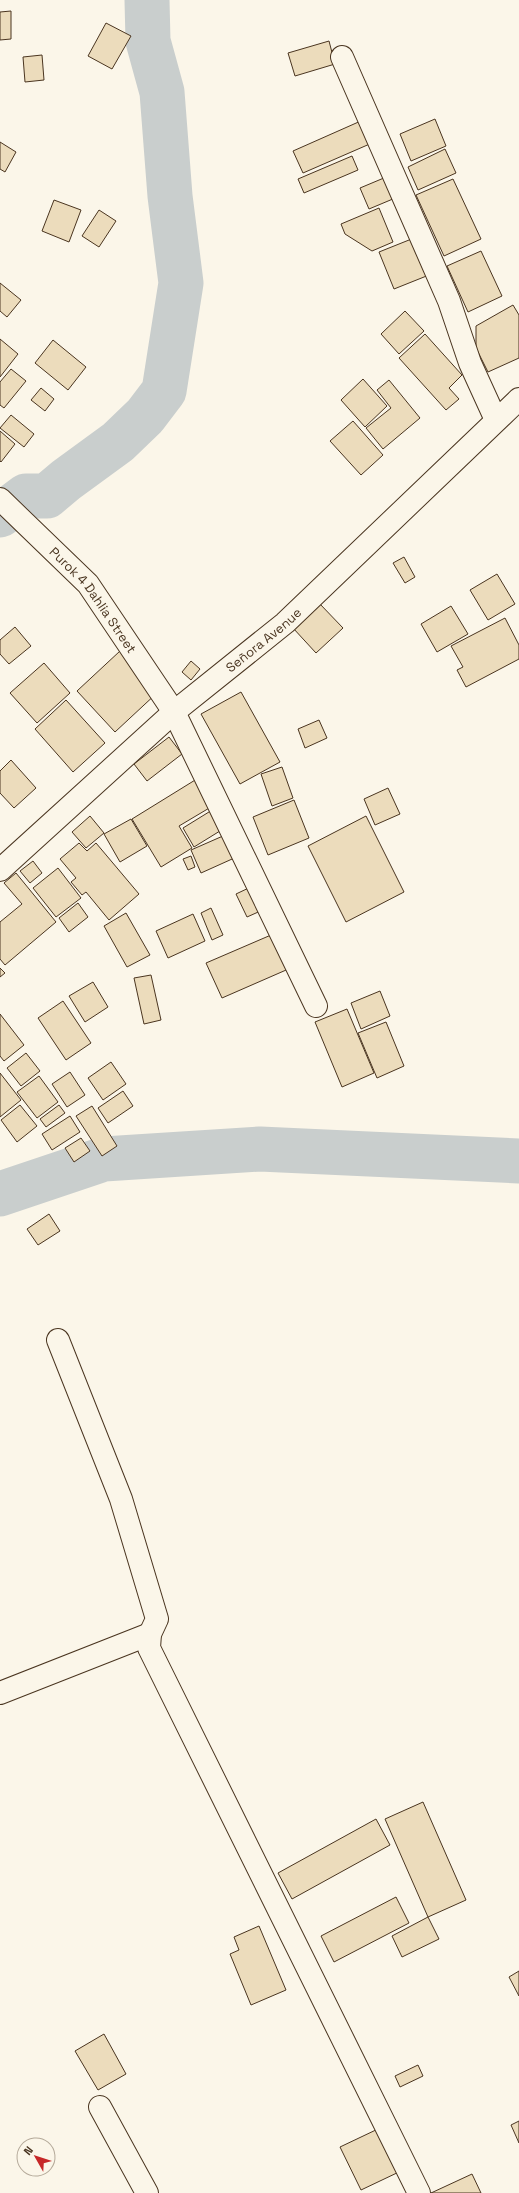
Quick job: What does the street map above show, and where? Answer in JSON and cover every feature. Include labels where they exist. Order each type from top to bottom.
[{"type":"street","points":[[342,57],[449,301],[470,363],[496,420]]},
{"type":"street","name":"Señora Avenue","points":[[0,870],[174,712],[284,623],[519,399]]},
{"type":"street","name":"Purok 4 Dahlia Street","points":[[0,499],[88,584],[174,712],[316,1006]]},
{"type":"street","points":[[58,1340],[120,1499],[157,1620],[150,1634],[149,1648],[419,2193]]},
{"type":"street","points":[[0,1693],[150,1634]]},
{"type":"street","points":[[100,2108],[147,2193]]},
{"type":"building","points":[[11,11],[11,39],[0,40],[0,12]]},
{"type":"building","points":[[106,23],[131,36],[112,69],[88,56]]},
{"type":"building","points":[[329,41],[335,64],[295,76],[288,53]]},
{"type":"building","points":[[42,55],[44,80],[25,82],[23,57]]},
{"type":"building","points":[[435,119],[446,146],[411,161],[400,134]]},
{"type":"building","points":[[363,120],[372,143],[303,173],[293,151]]},
{"type":"building","points":[[0,142],[16,152],[5,172],[0,169]]},
{"type":"building","points":[[445,149],[456,173],[418,190],[408,167]]},
{"type":"building","points":[[352,156],[358,170],[304,193],[298,179]]},
{"type":"building","points":[[391,175],[400,196],[369,209],[360,188]]},
{"type":"building","points":[[453,179],[481,239],[444,256],[416,195]]},
{"type":"building","points":[[54,200],[81,210],[69,242],[42,231]]},
{"type":"building","points":[[379,208],[393,242],[372,251],[345,234],[341,224]]},
{"type":"building","points":[[99,210],[116,221],[99,247],[82,236]]},
{"type":"building","points":[[414,238],[429,275],[394,289],[379,252]]},
{"type":"building","points":[[481,251],[502,296],[468,312],[447,266]]},
{"type":"building","points":[[0,283],[21,300],[7,317],[0,311]]},
{"type":"building","points":[[513,305],[519,315],[519,358],[488,372],[476,348],[476,326]]},
{"type":"building","points":[[405,311],[424,331],[399,354],[381,334]]},
{"type":"building","points":[[425,334],[462,375],[449,388],[459,399],[446,410],[399,358]]},
{"type":"building","points":[[0,339],[18,354],[0,377]]},
{"type":"building","points":[[53,340],[86,367],[68,390],[35,363]]},
{"type":"building","points":[[11,369],[26,381],[4,408],[0,405],[0,382]]},
{"type":"building","points":[[363,379],[387,406],[365,427],[341,400]]},
{"type":"building","points":[[389,380],[420,418],[383,449],[366,428],[391,408],[377,390]]},
{"type":"building","points":[[41,388],[54,399],[45,411],[31,400]]},
{"type":"building","points":[[11,415],[34,434],[24,447],[0,428]]},
{"type":"building","points":[[353,421],[383,455],[361,475],[330,441]]},
{"type":"building","points":[[0,431],[15,444],[1,462],[0,461]]},
{"type":"building","points":[[404,557],[415,577],[405,583],[393,563]]},
{"type":"building","points":[[497,574],[515,604],[488,620],[470,590]]},
{"type":"building","points":[[319,603],[343,628],[316,653],[293,628]]},
{"type":"building","points":[[451,606],[468,634],[437,652],[421,624]]},
{"type":"building","points":[[505,618],[519,645],[519,659],[466,687],[457,670],[463,667],[451,646]]},
{"type":"building","points":[[15,627],[31,646],[9,664],[0,654],[0,640]]},
{"type":"building","points":[[120,651],[158,692],[115,732],[77,691]]},
{"type":"building","points":[[191,661],[200,669],[191,680],[182,672]]},
{"type":"building","points":[[44,663],[70,693],[37,723],[10,693]]},
{"type":"building","points":[[241,692],[280,762],[240,784],[201,714]]},
{"type":"building","points":[[66,700],[105,743],[73,772],[35,729]]},
{"type":"building","points":[[319,720],[327,738],[305,748],[298,729]]},
{"type":"building","points":[[169,737],[182,754],[147,781],[134,764]]},
{"type":"building","points":[[11,760],[36,788],[14,808],[0,793],[0,771]]},
{"type":"building","points":[[282,767],[293,798],[272,806],[261,774]]},
{"type":"building","points":[[200,777],[216,804],[179,826],[192,848],[161,867],[132,819]]},
{"type":"building","points":[[388,788],[400,814],[375,825],[364,799]]},
{"type":"building","points":[[294,800],[309,838],[268,855],[253,817]]},
{"type":"building","points":[[217,807],[228,826],[194,847],[183,828]]},
{"type":"building","points":[[90,816],[104,833],[86,848],[72,832]]},
{"type":"building","points":[[366,816],[404,892],[346,922],[308,846]]},
{"type":"building","points":[[131,819],[147,846],[120,862],[104,834]]},
{"type":"building","points":[[232,832],[241,855],[201,873],[191,850]]},
{"type":"building","points":[[79,843],[87,851],[96,843],[139,894],[109,920],[86,892],[82,895],[71,882],[76,878],[60,859]]},
{"type":"building","points":[[191,856],[195,867],[188,870],[183,859]]},
{"type":"building","points":[[33,861],[42,873],[30,883],[20,871]]},
{"type":"building","points":[[58,868],[81,898],[56,917],[33,888]]},
{"type":"building","points":[[16,873],[56,922],[5,965],[0,959],[0,922],[22,904],[4,883]]},
{"type":"building","points":[[255,885],[265,909],[247,917],[236,894]]},
{"type":"building","points":[[78,903],[88,917],[69,932],[59,918]]},
{"type":"building","points":[[211,908],[223,935],[212,940],[201,913]]},
{"type":"building","points":[[126,913],[150,955],[127,967],[104,926]]},
{"type":"building","points":[[193,914],[205,941],[168,958],[156,931]]},
{"type":"building","points":[[278,932],[293,967],[222,998],[206,963]]},
{"type":"building","points":[[0,968],[5,973],[0,977]]},
{"type":"building","points":[[151,975],[161,1020],[144,1024],[134,978]]},
{"type":"building","points":[[93,982],[108,1007],[85,1022],[69,996]]},
{"type":"building","points":[[380,991],[390,1016],[361,1029],[351,1003]]},
{"type":"building","points":[[63,1001],[91,1043],[66,1060],[38,1018]]},
{"type":"building","points":[[347,1009],[374,1073],[342,1087],[315,1022]]},
{"type":"building","points":[[0,1014],[24,1045],[4,1061],[0,1056]]},
{"type":"building","points":[[386,1022],[404,1066],[377,1078],[358,1033]]},
{"type":"building","points":[[26,1053],[40,1071],[21,1086],[7,1068]]},
{"type":"building","points":[[111,1062],[126,1084],[103,1100],[88,1078]]},
{"type":"building","points":[[70,1072],[85,1095],[67,1107],[52,1084]]},
{"type":"building","points":[[0,1073],[21,1100],[0,1117]]},
{"type":"building","points":[[39,1076],[58,1102],[37,1118],[17,1092]]},
{"type":"building","points":[[123,1091],[133,1106],[108,1123],[98,1108]]},
{"type":"building","points":[[20,1105],[37,1126],[17,1142],[1,1120]]},
{"type":"building","points":[[59,1105],[65,1113],[46,1127],[40,1119]]},
{"type":"building","points":[[92,1106],[117,1146],[102,1156],[76,1116]]},
{"type":"building","points":[[70,1116],[80,1132],[52,1150],[42,1134]]},
{"type":"building","points":[[81,1138],[90,1151],[74,1162],[65,1148]]},
{"type":"building","points":[[49,1214],[60,1231],[38,1245],[27,1229]]},
{"type":"building","points":[[423,1802],[466,1900],[428,1917],[385,1819]]},
{"type":"building","points":[[376,1819],[390,1845],[292,1899],[278,1873]]},
{"type":"building","points":[[396,1897],[409,1923],[334,1962],[321,1936]]},
{"type":"building","points":[[428,1917],[439,1939],[402,1957],[392,1936]]},
{"type":"building","points":[[259,1926],[286,1990],[251,2005],[230,1954],[239,1950],[234,1937]]},
{"type":"building","points":[[519,1971],[519,1996],[509,1977]]},
{"type":"building","points":[[104,2034],[126,2074],[98,2090],[75,2051]]},
{"type":"building","points":[[418,2065],[423,2076],[400,2087],[395,2076]]},
{"type":"building","points":[[519,2121],[519,2143],[511,2125]]},
{"type":"building","points":[[380,2128],[401,2171],[361,2190],[340,2147]]},
{"type":"building","points":[[472,2174],[481,2193],[431,2193]]},
{"type":"waterway","points":[[0,515],[26,496],[47,496],[66,480],[118,442],[145,416],[164,391],[181,283],[170,196],[162,92],[148,41],[147,0]]},
{"type":"waterway","points":[[0,1194],[104,1159],[260,1149],[519,1161]]}]
